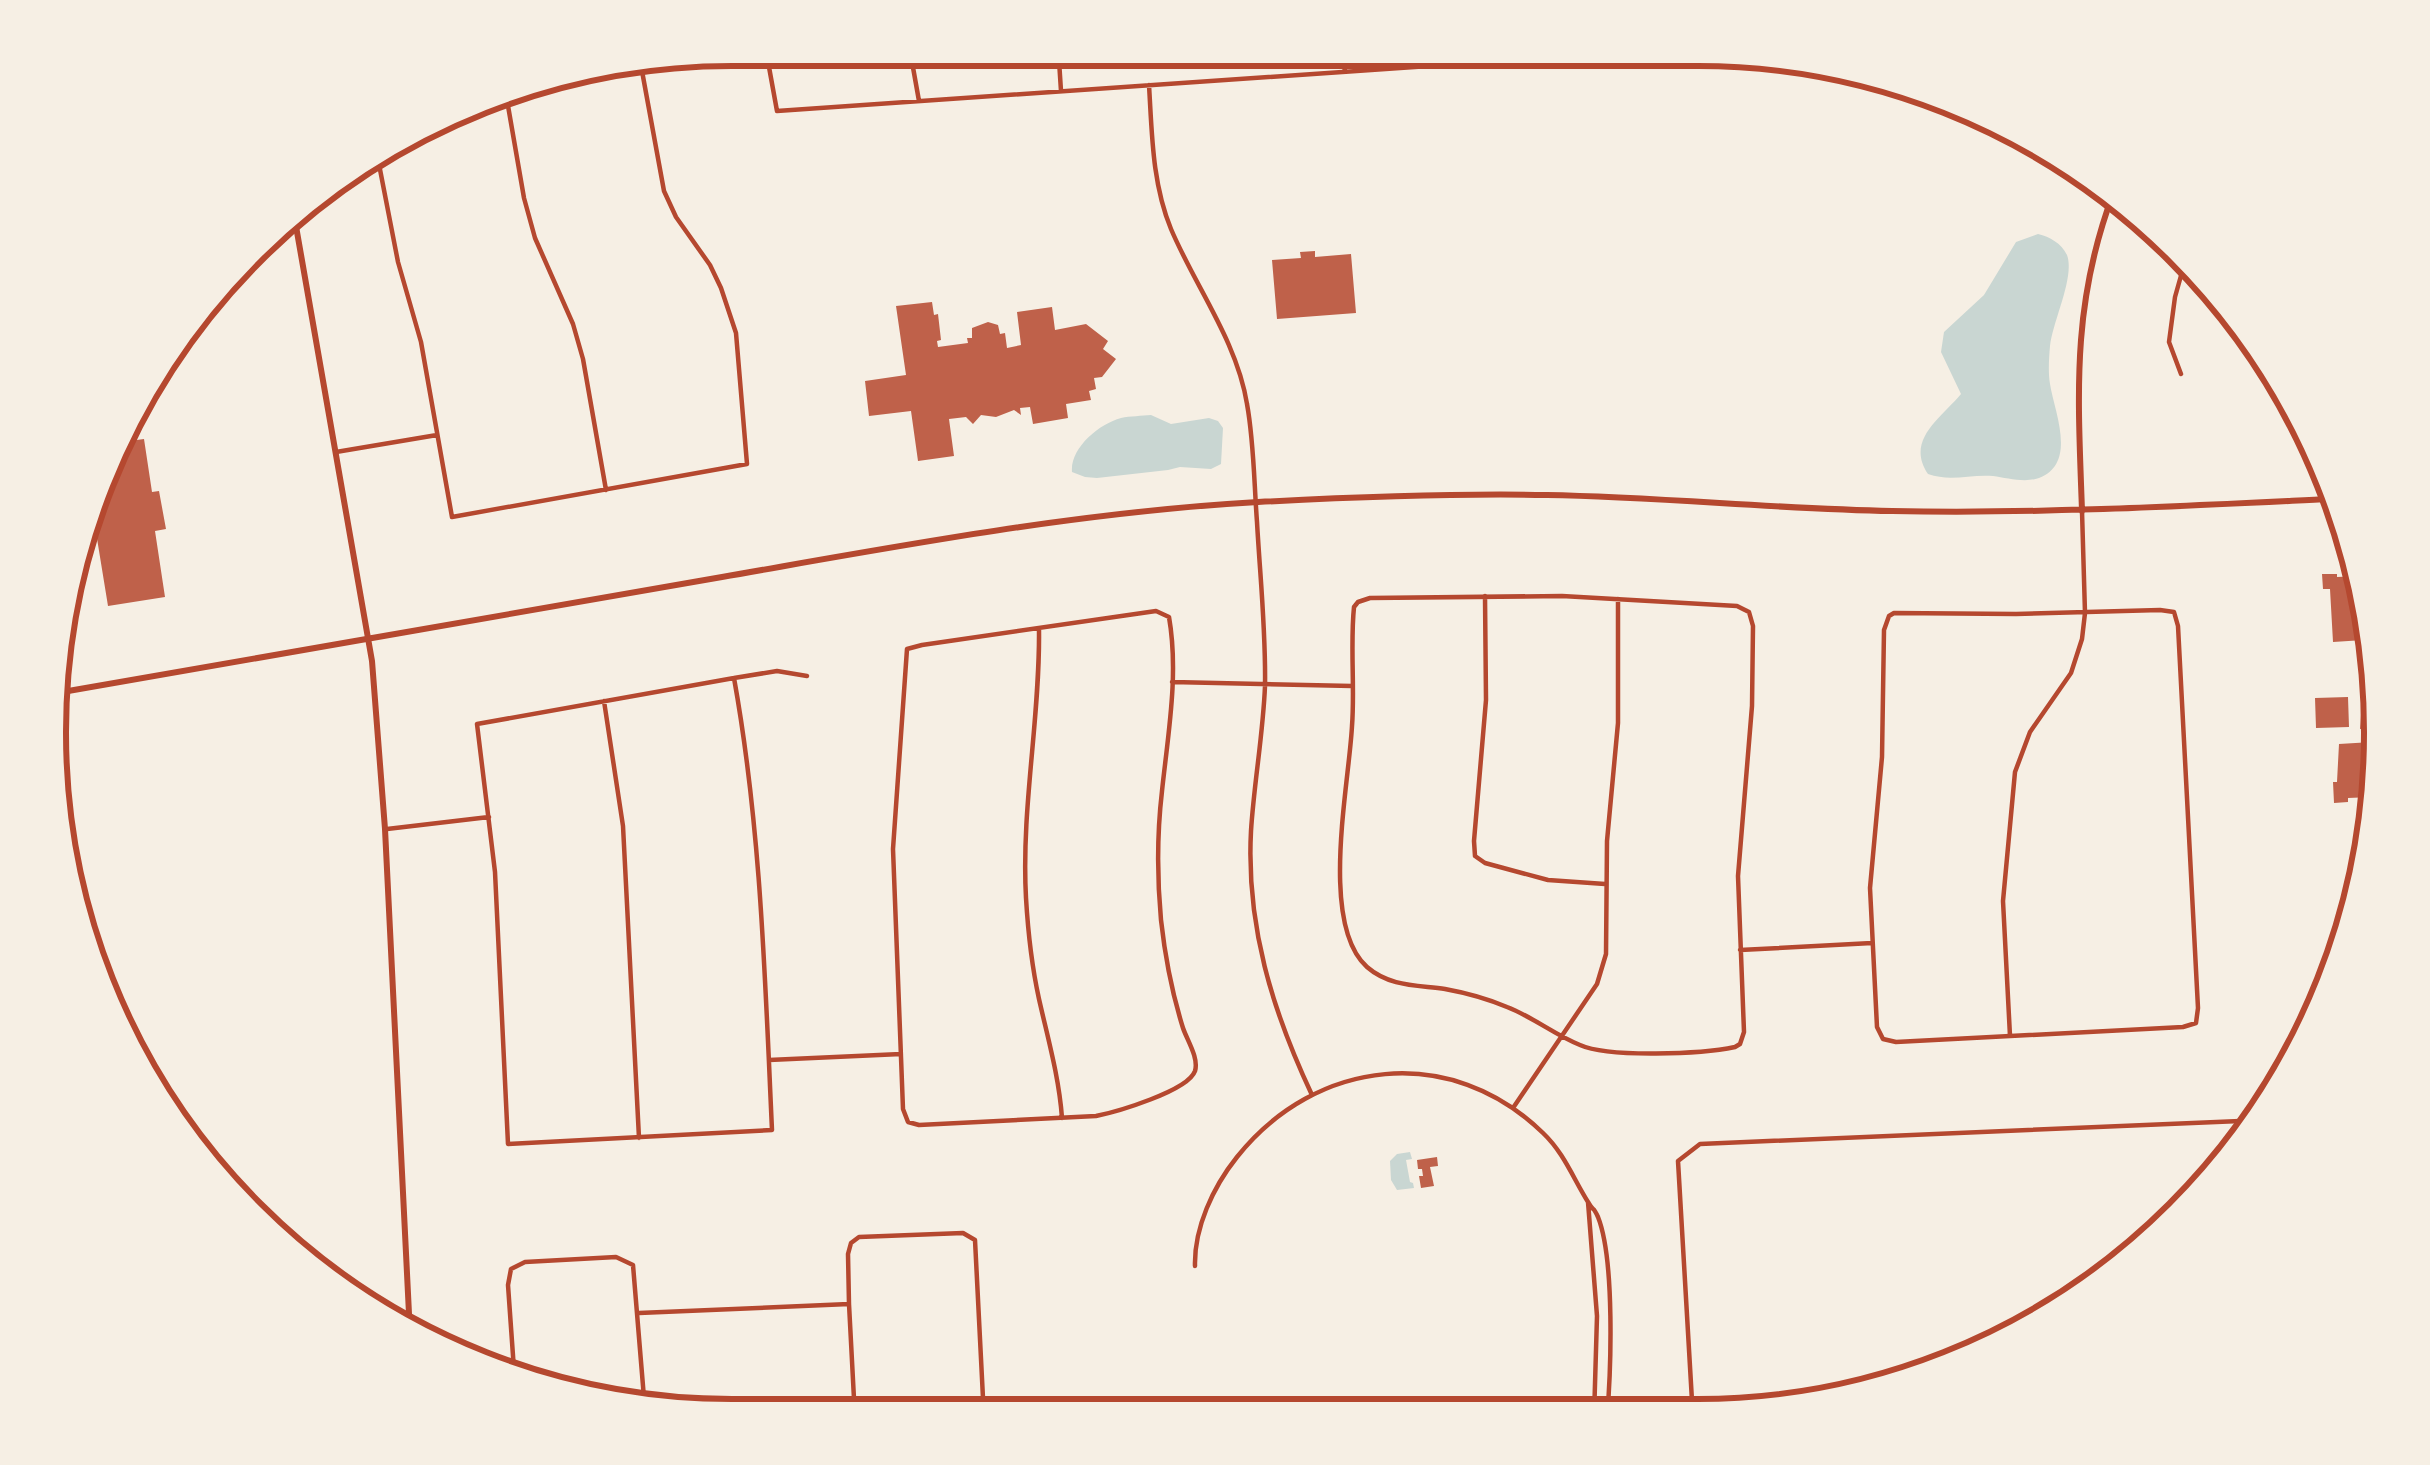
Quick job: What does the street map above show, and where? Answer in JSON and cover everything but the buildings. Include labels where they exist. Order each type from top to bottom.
[{"type":"street","points":[[769,66],[777,111],[1430,66]]},
{"type":"street","points":[[913,66],[919,101]]},
{"type":"street","points":[[1059,66],[1061,91]]},
{"type":"street","points":[[1345,66],[1345,72]]},
{"type":"street","points":[[379,168],[421,342],[452,517],[747,464],[740,357],[730,310],[710,265],[664,191],[642,73]]},
{"type":"street","points":[[1149,85],[1154,165],[1163,209],[1237,365],[1245,392],[1265,684],[1251,827],[1254,915],[1273,1002],[1312,1095]]},
{"type":"street","points":[[508,105],[535,238],[578,341],[605,490]]},
{"type":"street","points":[[2010,1036],[2003,901],[2014,772],[2030,732],[2071,673],[2082,639],[2080,333],[2092,262],[2109,208]]},
{"type":"street","points":[[296,228],[368,639],[377,716],[409,1315]]},
{"type":"street","points":[[2180,374],[2169,342],[2181,274]]},
{"type":"street","points":[[335,452],[437,435]]},
{"type":"street","points":[[67,691],[1047,523],[1255,502],[1528,495],[1884,511],[2082,511],[2322,499]]},
{"type":"street","points":[[1485,596],[1486,700],[1475,856],[1548,880],[1605,884]]},
{"type":"street","points":[[1485,596],[1618,599],[1737,606],[1750,612],[1752,706],[1738,876],[1744,1032],[1740,1044],[1729,1049],[1592,1050],[1486,999],[1405,986],[1367,967],[1349,934],[1340,881],[1341,833],[1354,686],[1353,615],[1358,602],[1485,596]]},
{"type":"street","points":[[1513,1108],[1603,970],[1618,723],[1618,599]]},
{"type":"street","points":[[2160,610],[2174,612],[2177,618],[2196,1023],[1896,1042],[1883,1039],[1876,1027],[1870,888],[1888,616],[2085,613],[2160,610]]},
{"type":"street","points":[[1156,611],[1169,617],[1172,682],[1159,829],[1159,896],[1173,991],[1195,1071],[1189,1079],[1132,1106],[1096,1116],[908,1122],[903,1108],[893,849],[908,650],[1039,627],[1156,611]]},
{"type":"street","points":[[1039,627],[1026,899],[1038,995],[1056,1064],[1062,1118]]},
{"type":"street","points":[[734,678],[759,853],[772,1130],[508,1144],[495,872],[476,724],[734,678],[777,671],[807,676]]},
{"type":"street","points":[[1172,682],[1354,686]]},
{"type":"street","points":[[604,701],[623,826],[639,1138]]},
{"type":"street","points":[[385,829],[489,817]]},
{"type":"street","points":[[1740,950],[1872,943]]},
{"type":"street","points":[[769,1060],[901,1054]]},
{"type":"street","points":[[1195,1266],[1200,1229],[1232,1163],[1261,1130],[1312,1095],[1372,1075],[1423,1074],[1471,1086],[1513,1108],[1546,1136],[1599,1220],[1607,1273],[1608,1399]]},
{"type":"street","points":[[1692,1399],[1678,1161],[1700,1144],[2239,1121]]},
{"type":"street","points":[[1588,1202],[1597,1316],[1595,1399]]},
{"type":"street","points":[[854,1399],[850,1243],[860,1237],[962,1233],[975,1240],[983,1399]]},
{"type":"street","points":[[513,1362],[511,1269],[525,1262],[616,1257],[633,1265],[644,1393]]},
{"type":"street","points":[[639,1313],[849,1304]]},
{"type":"shaded area","points":[[2038,234],[2062,247],[2069,264],[2049,355],[2061,436],[2058,461],[2051,471],[2028,480],[1928,474],[1922,462],[1923,440],[1961,394],[1941,352],[1944,332],[1984,295],[2016,242]]},
{"type":"shaded area","points":[[1151,415],[1171,424],[1218,421],[1223,428],[1221,464],[1211,469],[1180,467],[1097,478],[1072,472],[1076,454],[1095,431],[1121,418]]},
{"type":"shaded area","points":[[1410,1152],[1412,1159],[1406,1160],[1414,1188],[1397,1190],[1390,1161]]}]
